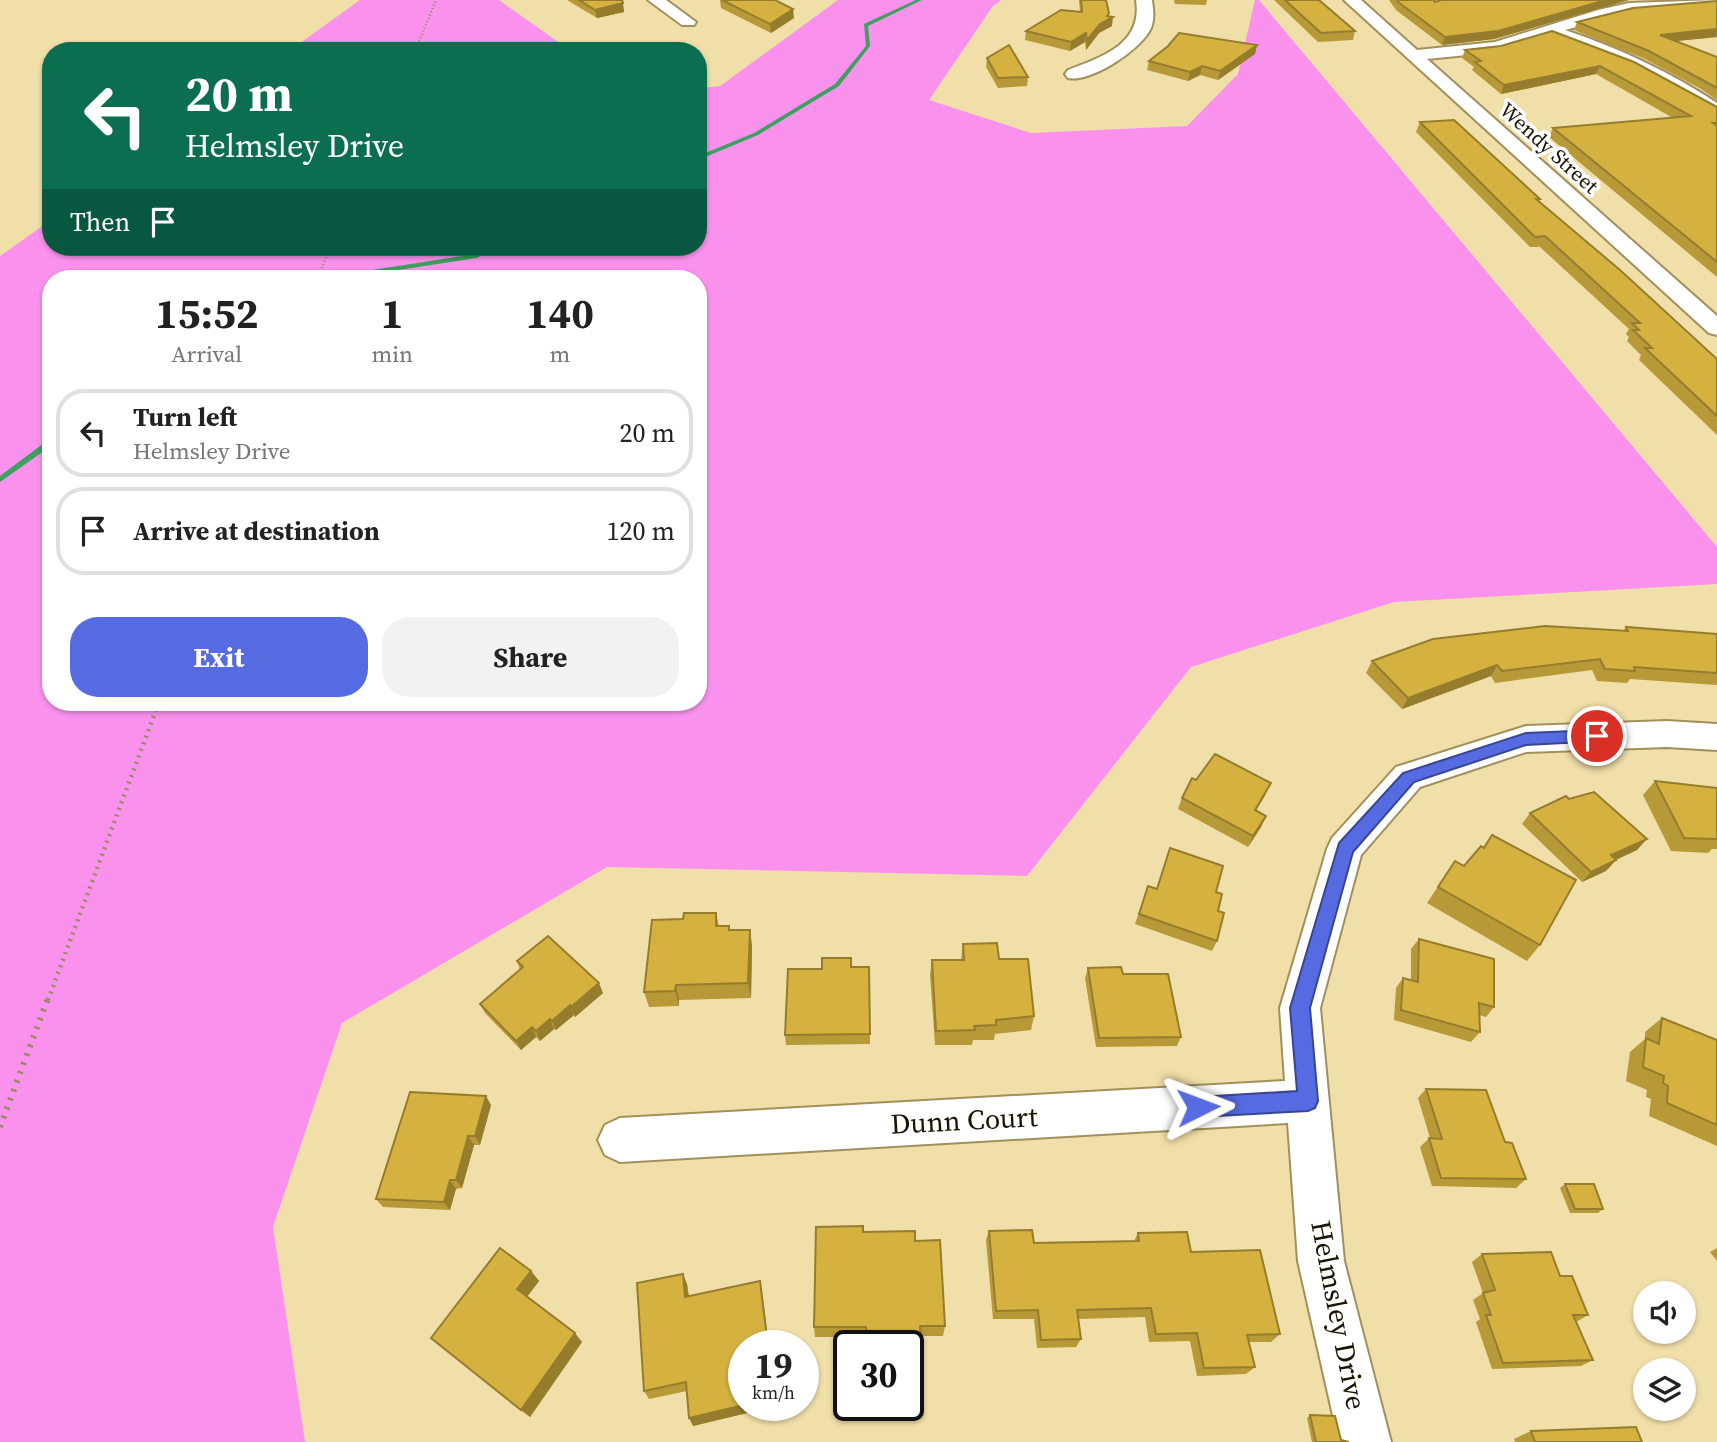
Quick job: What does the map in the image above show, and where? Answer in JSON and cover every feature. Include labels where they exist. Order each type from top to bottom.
[{"type":"street","points":[[656,0],[688,22]]},
{"type":"street","points":[[1074,74],[1096,66],[1131,44],[1146,19],[1144,0]]},
{"type":"street","name":"Wendy Street","points":[[1352,0],[1717,328]]},
{"type":"street","points":[[1412,55],[1497,47],[1603,12],[1717,1]]},
{"type":"street","points":[[1551,30],[1640,64],[1717,111]]},
{"type":"street","name":"Helmsley Drive","points":[[1365,1442],[1321,1261],[1300,1008],[1345,849],[1408,777],[1526,739],[1667,734],[1717,737]]},
{"type":"street","name":"Dunn Court","points":[[620,1140],[1308,1101]]},
{"type":"path","points":[[419,42],[436,0]]},
{"type":"path","points":[[0,1128],[156,711]]},
{"type":"shaded area","points":[[360,0],[499,0],[558,42],[302,42]]},
{"type":"shaded area","points":[[838,0],[1001,0],[993,6],[929,100],[1031,133],[1187,126],[1238,74],[1255,0],[1259,0],[1717,547],[1717,584],[1394,602],[1191,667],[1027,876],[607,867],[342,1023],[273,1227],[305,1442],[0,1442],[0,256],[42,226],[42,256],[707,256],[707,87],[720,86]]},
{"type":"building","points":[[579,0],[622,0],[623,3],[595,10]]},
{"type":"building","points":[[722,0],[775,0],[793,9],[770,24]]},
{"type":"building","points":[[1081,0],[1106,0],[1109,13],[1107,16],[1113,17],[1100,24],[1087,40],[1086,33],[1071,42],[1026,31],[1061,10],[1082,12]]},
{"type":"building","points":[[1285,0],[1319,0],[1355,31],[1321,33]]},
{"type":"building","points":[[1397,0],[1606,0],[1498,31],[1445,37]]},
{"type":"building","points":[[1717,1],[1717,29],[1660,35],[1717,57],[1717,88],[1649,51],[1577,22],[1633,8]]},
{"type":"building","points":[[1552,31],[1634,62],[1717,107],[1717,123],[1713,123],[1717,126],[1717,262],[1553,128],[1691,116],[1600,66],[1504,85],[1475,62],[1481,61],[1465,50],[1501,46]]},
{"type":"building","points":[[1179,33],[1257,45],[1220,71],[1202,66],[1190,72],[1149,61]]},
{"type":"building","points":[[1009,45],[1028,77],[998,78],[987,58]]},
{"type":"building","points":[[1454,120],[1540,199],[1536,199],[1620,270],[1717,359],[1717,416],[1645,348],[1652,348],[1633,330],[1639,330],[1632,323],[1640,323],[1545,236],[1535,237],[1420,122]]},
{"type":"building","points":[[1545,626],[1628,631],[1626,627],[1717,634],[1717,673],[1634,667],[1635,671],[1605,669],[1600,659],[1502,671],[1497,665],[1408,698],[1372,661],[1433,639]]},
{"type":"building","points":[[1215,754],[1271,783],[1255,810],[1266,816],[1253,836],[1182,798],[1192,778],[1196,780]]},
{"type":"building","points":[[1655,781],[1717,788],[1717,839],[1684,838]]},
{"type":"building","points":[[1594,792],[1647,839],[1611,855],[1616,860],[1591,872],[1530,813],[1566,796],[1569,799]]},
{"type":"building","points":[[1492,835],[1576,880],[1540,945],[1438,887],[1455,861],[1464,866],[1481,846],[1484,848]]},
{"type":"building","points":[[1170,848],[1223,866],[1216,892],[1222,894],[1218,911],[1224,913],[1217,941],[1139,914],[1148,886],[1157,889]]},
{"type":"building","points":[[684,913],[716,913],[716,926],[729,926],[729,930],[750,930],[748,983],[676,985],[675,991],[644,992],[652,920],[683,919]]},
{"type":"building","points":[[548,936],[599,983],[552,1021],[550,1019],[536,1031],[532,1027],[516,1041],[480,1004],[523,967],[517,961]]},
{"type":"building","points":[[1419,939],[1494,959],[1494,1007],[1479,1003],[1480,1032],[1401,1010],[1403,978],[1418,982]]},
{"type":"building","points":[[997,943],[999,959],[1028,959],[1034,1016],[996,1020],[996,1025],[974,1026],[975,1030],[936,1031],[932,960],[964,960],[963,944]]},
{"type":"building","points":[[822,958],[851,958],[851,967],[869,967],[870,1034],[785,1035],[788,969],[822,969]]},
{"type":"building","points":[[1121,967],[1123,974],[1168,974],[1181,1037],[1099,1038],[1088,968]]},
{"type":"building","points":[[1662,1018],[1717,1040],[1717,1125],[1667,1103],[1668,1086],[1663,1083],[1664,1076],[1643,1067],[1646,1038],[1659,1044]]},
{"type":"building","points":[[1426,1089],[1486,1090],[1505,1142],[1512,1143],[1526,1179],[1441,1178],[1429,1138],[1442,1139]]},
{"type":"building","points":[[410,1092],[486,1096],[475,1136],[468,1136],[456,1180],[450,1180],[444,1202],[376,1199]]},
{"type":"building","points":[[1565,1184],[1594,1184],[1603,1209],[1575,1209]]},
{"type":"building","points":[[863,1226],[863,1232],[915,1231],[915,1241],[940,1240],[945,1326],[920,1326],[920,1330],[814,1327],[816,1227]]},
{"type":"building","points":[[1032,1230],[1034,1243],[1139,1241],[1138,1233],[1187,1232],[1191,1252],[1260,1250],[1280,1334],[1247,1335],[1255,1367],[1204,1368],[1197,1333],[1156,1334],[1151,1308],[1077,1310],[1081,1339],[1041,1340],[1038,1310],[996,1311],[989,1231]]},
{"type":"building","points":[[500,1248],[531,1271],[517,1289],[575,1333],[521,1410],[431,1338]]},
{"type":"building","points":[[1551,1252],[1560,1276],[1572,1276],[1588,1315],[1573,1315],[1593,1360],[1503,1363],[1486,1315],[1491,1315],[1483,1293],[1495,1290],[1482,1254]]},
{"type":"building","points":[[683,1274],[685,1297],[760,1281],[766,1330],[728,1330],[728,1409],[689,1418],[686,1382],[644,1391],[637,1283]]},
{"type":"building","points":[[1310,1415],[1335,1416],[1341,1440],[1349,1442],[1316,1442]]},
{"type":"building","points":[[1636,1427],[1642,1442],[1535,1442],[1531,1431]]},
{"type":"waterway","points":[[707,154],[756,134],[837,85],[868,46],[866,25],[920,0]]},
{"type":"waterway","points":[[385,270],[477,256]]},
{"type":"waterway","points":[[0,480],[42,449]]},
{"type":"route","points":[[1198,1107],[1308,1101],[1300,1008],[1345,849],[1408,777],[1526,739],[1597,736]]}]
